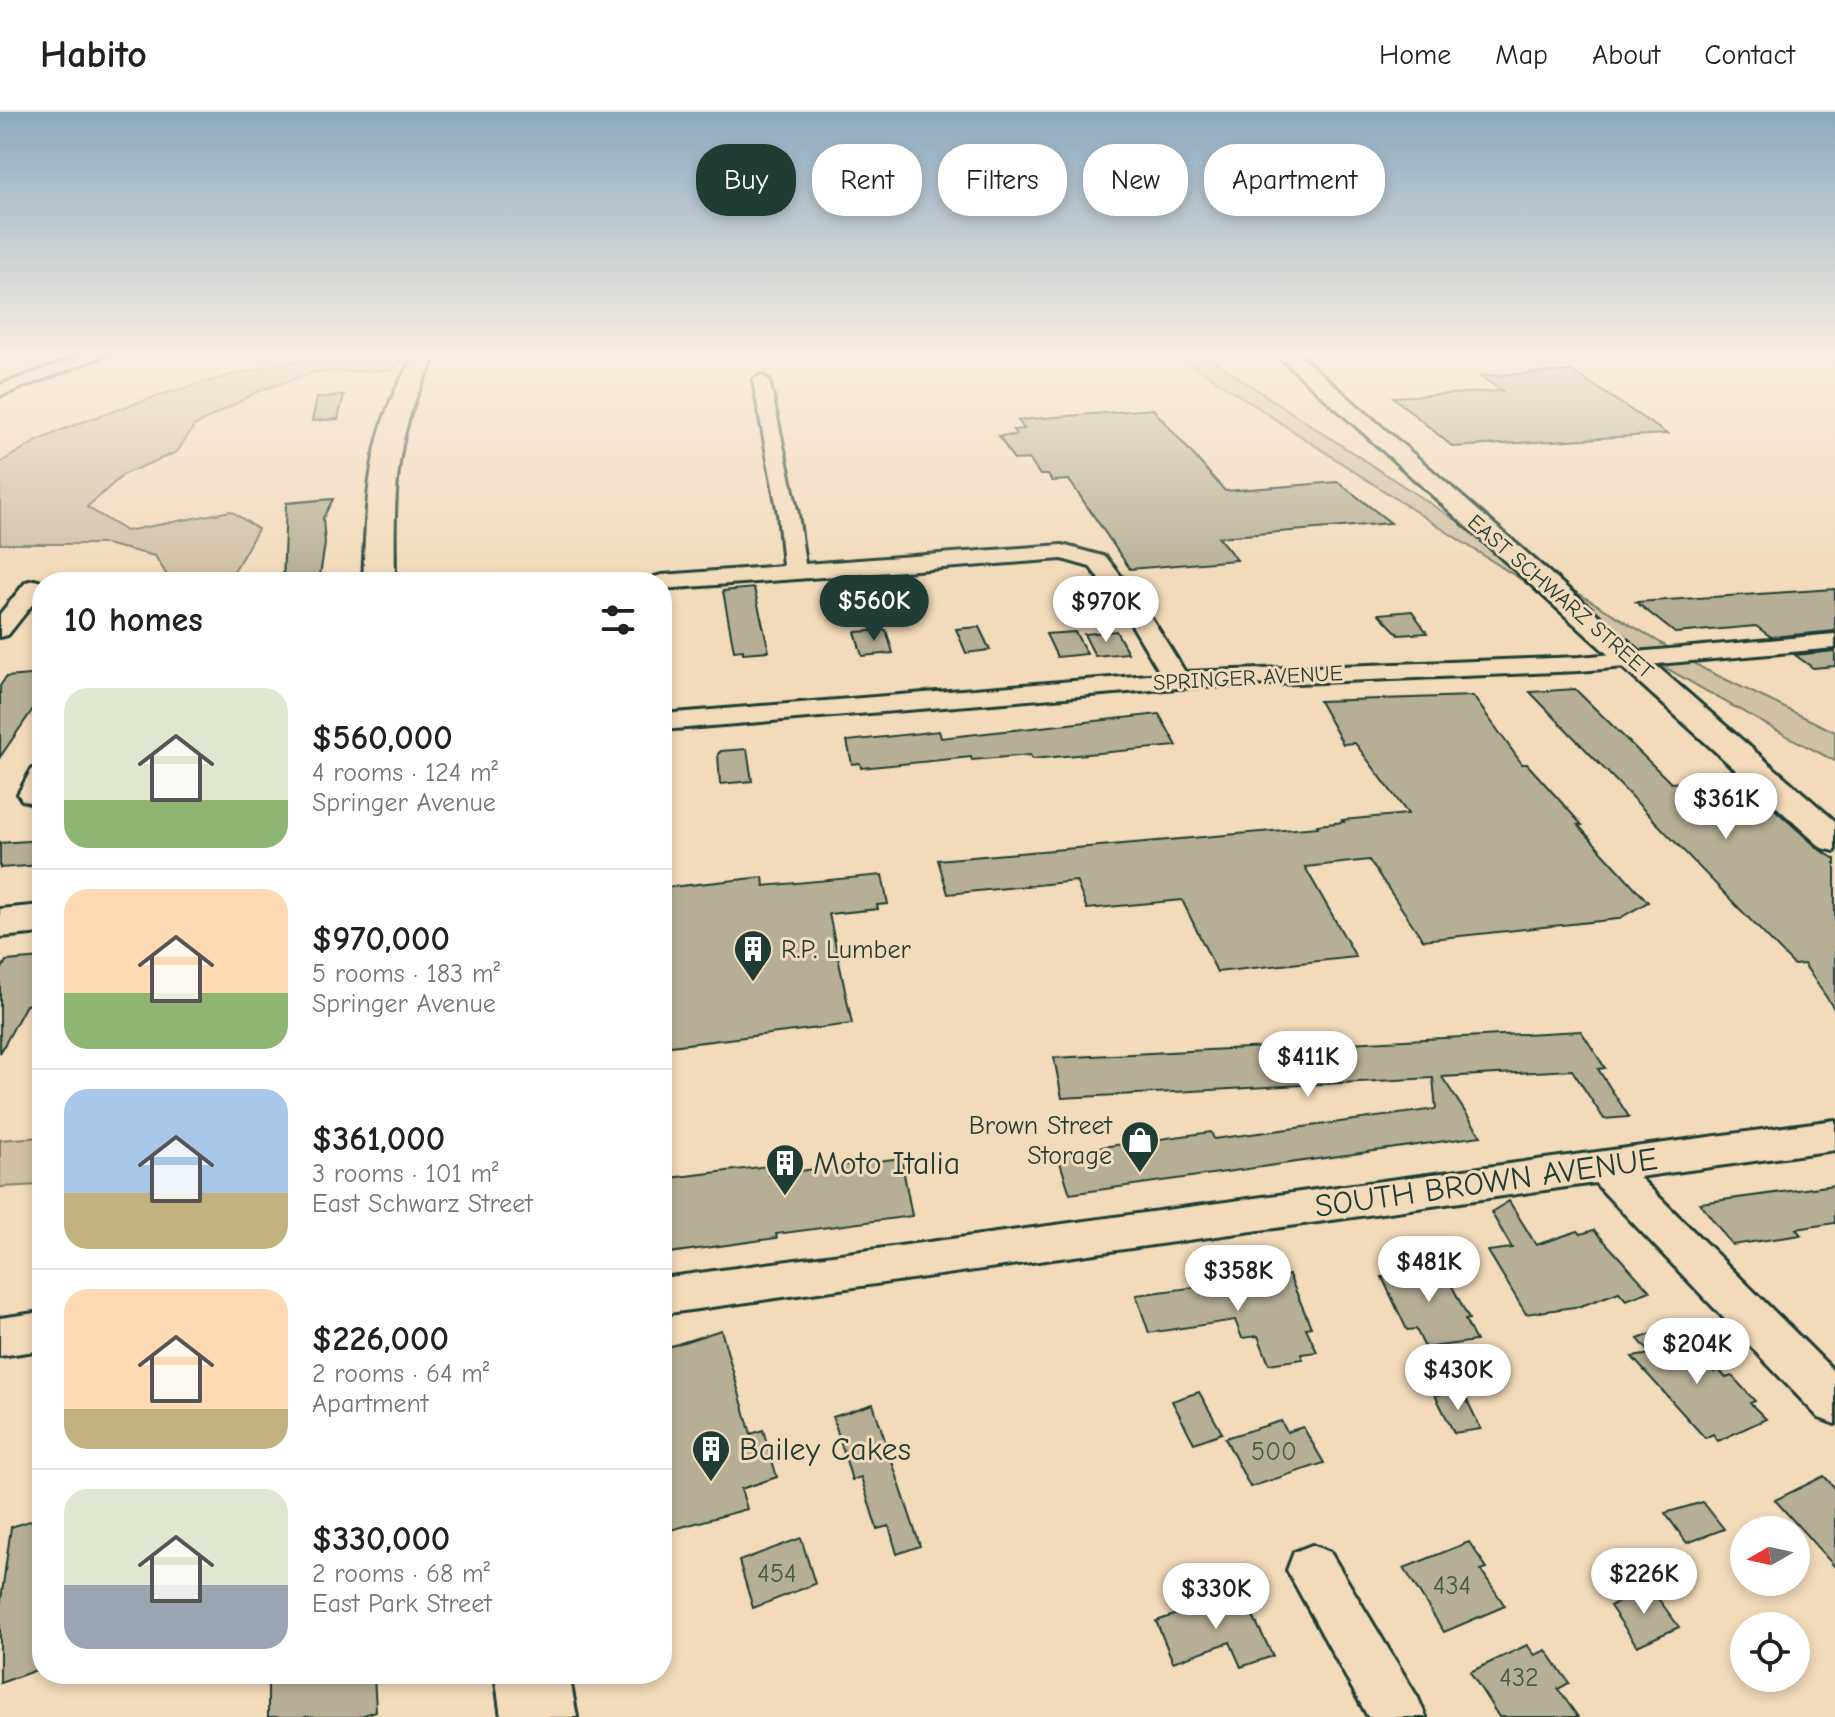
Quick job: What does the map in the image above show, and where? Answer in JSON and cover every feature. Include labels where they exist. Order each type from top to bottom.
[{"type":"main road","points":[[380,572],[386,445],[391,428]]},
{"type":"main road","points":[[0,923],[32,920]]},
{"type":"main road","points":[[534,1684],[539,1717]]},
{"type":"street","points":[[771,428],[788,514],[795,571]]},
{"type":"street","name":"EAST SCHWARZ STREET","points":[[1370,428],[1835,840]]},
{"type":"street","points":[[672,581],[1062,552],[1098,562],[1130,603],[1177,680]]},
{"type":"street","points":[[0,630],[32,590]]},
{"type":"street","name":"SPRINGER AVENUE","points":[[672,721],[1177,680],[1632,659],[1835,641]]},
{"type":"street","name":"SOUTH BROWN AVENUE","points":[[672,1295],[1835,1135]]},
{"type":"street","points":[[1602,1165],[1835,1403]]},
{"type":"street","points":[[0,1337],[32,1332]]},
{"type":"street","points":[[1312,1570],[1399,1717]]},
{"type":"shaded area","points":[[67,428],[193,428],[177,452],[124,474],[87,507],[126,531],[231,511],[258,529],[234,572],[165,572],[155,556],[105,544],[0,544],[0,463]]},
{"type":"shaded area","points":[[1289,428],[1315,428],[1446,514],[1706,670],[1835,732],[1835,761],[1665,667],[1418,513]]},
{"type":"shaded area","points":[[32,1138],[32,1185],[0,1187],[0,1140]]},
{"type":"building","points":[[1170,428],[1225,491],[1338,482],[1391,523],[1218,537],[1237,560],[1130,569],[1069,480],[1052,481],[1048,475],[1040,475],[1029,459],[1014,460],[999,436],[1017,435],[1013,430]]},
{"type":"building","points":[[1430,428],[1658,428],[1667,434],[1453,447]]},
{"type":"building","points":[[333,499],[323,518],[325,544],[321,572],[283,572],[286,503]]},
{"type":"building","points":[[754,588],[769,651],[734,651],[723,591]]},
{"type":"building","points":[[1835,589],[1835,631],[1771,637],[1756,626],[1675,633],[1636,602]]},
{"type":"building","points":[[1412,611],[1427,633],[1399,635],[1379,614]]},
{"type":"building","points":[[979,627],[990,650],[966,653],[956,629]]},
{"type":"building","points":[[886,630],[893,653],[862,656],[855,632]]},
{"type":"building","points":[[1116,631],[1128,653],[1095,656],[1084,634]]},
{"type":"building","points":[[1075,632],[1087,654],[1057,657],[1046,634]]},
{"type":"building","points":[[1835,651],[1835,666],[1813,668],[1795,655]]},
{"type":"building","points":[[32,675],[32,711],[0,757],[0,686],[6,677]]},
{"type":"building","points":[[1575,689],[1671,783],[1739,777],[1820,850],[1835,859],[1835,1010],[1804,964],[1794,965],[1530,692]]},
{"type":"building","points":[[1473,696],[1522,764],[1527,764],[1648,902],[1618,919],[1423,940],[1369,860],[1305,867],[1356,957],[1217,972],[1182,900],[1087,909],[1076,881],[948,894],[938,860],[1318,827],[1344,822],[1342,820],[1408,814],[1355,743],[1343,744],[1319,701]]},
{"type":"building","points":[[1159,714],[1177,746],[1032,759],[1030,755],[972,760],[971,757],[861,768],[860,763],[852,764],[847,741],[939,731],[941,738]]},
{"type":"building","points":[[747,749],[752,781],[720,784],[718,754],[721,751]]},
{"type":"building","points":[[32,841],[32,866],[0,868],[0,843]]},
{"type":"building","name":"R.P. Lumber","points":[[882,875],[888,904],[877,905],[878,909],[829,914],[852,1024],[672,1046],[672,887],[763,877],[764,886]]},
{"type":"building","points":[[32,959],[32,1004],[26,1005],[0,1053],[0,972],[6,961]]},
{"type":"building","points":[[1581,1031],[1605,1068],[1598,1069],[1629,1117],[1604,1119],[1572,1070],[1442,1077],[1481,1136],[1070,1194],[1057,1153],[1211,1132],[1214,1139],[1436,1109],[1433,1078],[1062,1098],[1054,1058]]},
{"type":"building","name":"Moto Italia","points":[[901,1158],[912,1216],[776,1234],[777,1238],[672,1253],[672,1178],[768,1166],[769,1175]]},
{"type":"building","points":[[1835,1185],[1835,1223],[1796,1229],[1801,1235],[1732,1245],[1700,1203]]},
{"type":"building","points":[[1509,1201],[1536,1245],[1578,1231],[1581,1234],[1594,1230],[1650,1291],[1626,1300],[1619,1292],[1581,1306],[1526,1314],[1488,1251],[1512,1248],[1491,1212]]},
{"type":"building","points":[[1439,1261],[1469,1319],[1465,1320],[1476,1341],[1425,1348],[1416,1329],[1407,1330],[1382,1277],[1387,1277],[1383,1269]]},
{"type":"building","points":[[1289,1275],[1311,1327],[1306,1328],[1317,1352],[1301,1354],[1303,1359],[1269,1364],[1258,1336],[1242,1338],[1235,1320],[1149,1333],[1136,1295]]},
{"type":"building","points":[[1673,1326],[1714,1372],[1719,1370],[1726,1378],[1732,1376],[1755,1401],[1750,1403],[1766,1419],[1718,1441],[1713,1434],[1705,1438],[1632,1357],[1651,1354],[1638,1339]]},
{"type":"building","points":[[721,1330],[751,1434],[763,1430],[777,1477],[741,1489],[747,1509],[672,1530],[672,1346]]},
{"type":"building","points":[[1199,1392],[1222,1433],[1194,1443],[1172,1401]]},
{"type":"building","points":[[1463,1392],[1481,1429],[1454,1433],[1435,1395]]},
{"type":"building","points":[[873,1404],[920,1546],[897,1554],[889,1526],[877,1529],[861,1477],[852,1480],[833,1417]]},
{"type":"building","points":[[1281,1421],[1287,1432],[1303,1427],[1324,1463],[1250,1487],[1225,1438]]},
{"type":"building","points":[[1824,1476],[1835,1488],[1835,1567],[1810,1539],[1810,1516],[1789,1516],[1775,1500]]},
{"type":"building","points":[[1703,1502],[1724,1529],[1687,1543],[1665,1513]]},
{"type":"building","points":[[32,1520],[32,1672],[0,1683],[0,1607],[11,1527]]},
{"type":"building","points":[[801,1538],[815,1584],[753,1608],[739,1561]]},
{"type":"building","points":[[1469,1542],[1487,1568],[1481,1570],[1505,1606],[1444,1632],[1404,1568]]},
{"type":"building","points":[[1649,1586],[1679,1627],[1637,1646],[1610,1606]]},
{"type":"building","points":[[1241,1592],[1273,1656],[1241,1667],[1230,1642],[1173,1662],[1156,1621]]},
{"type":"building","points":[[1527,1645],[1535,1655],[1546,1650],[1569,1683],[1558,1689],[1578,1717],[1499,1717],[1470,1672]]},
{"type":"building","points":[[268,1684],[375,1684],[376,1711],[358,1717],[268,1717]]},
{"type":"place","name":"R.P. Lumber","points":[[753,983]]},
{"type":"place","name":"Brown Street Storage","points":[[1140,1174]]},
{"type":"place","name":"Moto Italia","points":[[785,1197]]},
{"type":"place","name":"Bailey Cakes","points":[[711,1483]]}]
